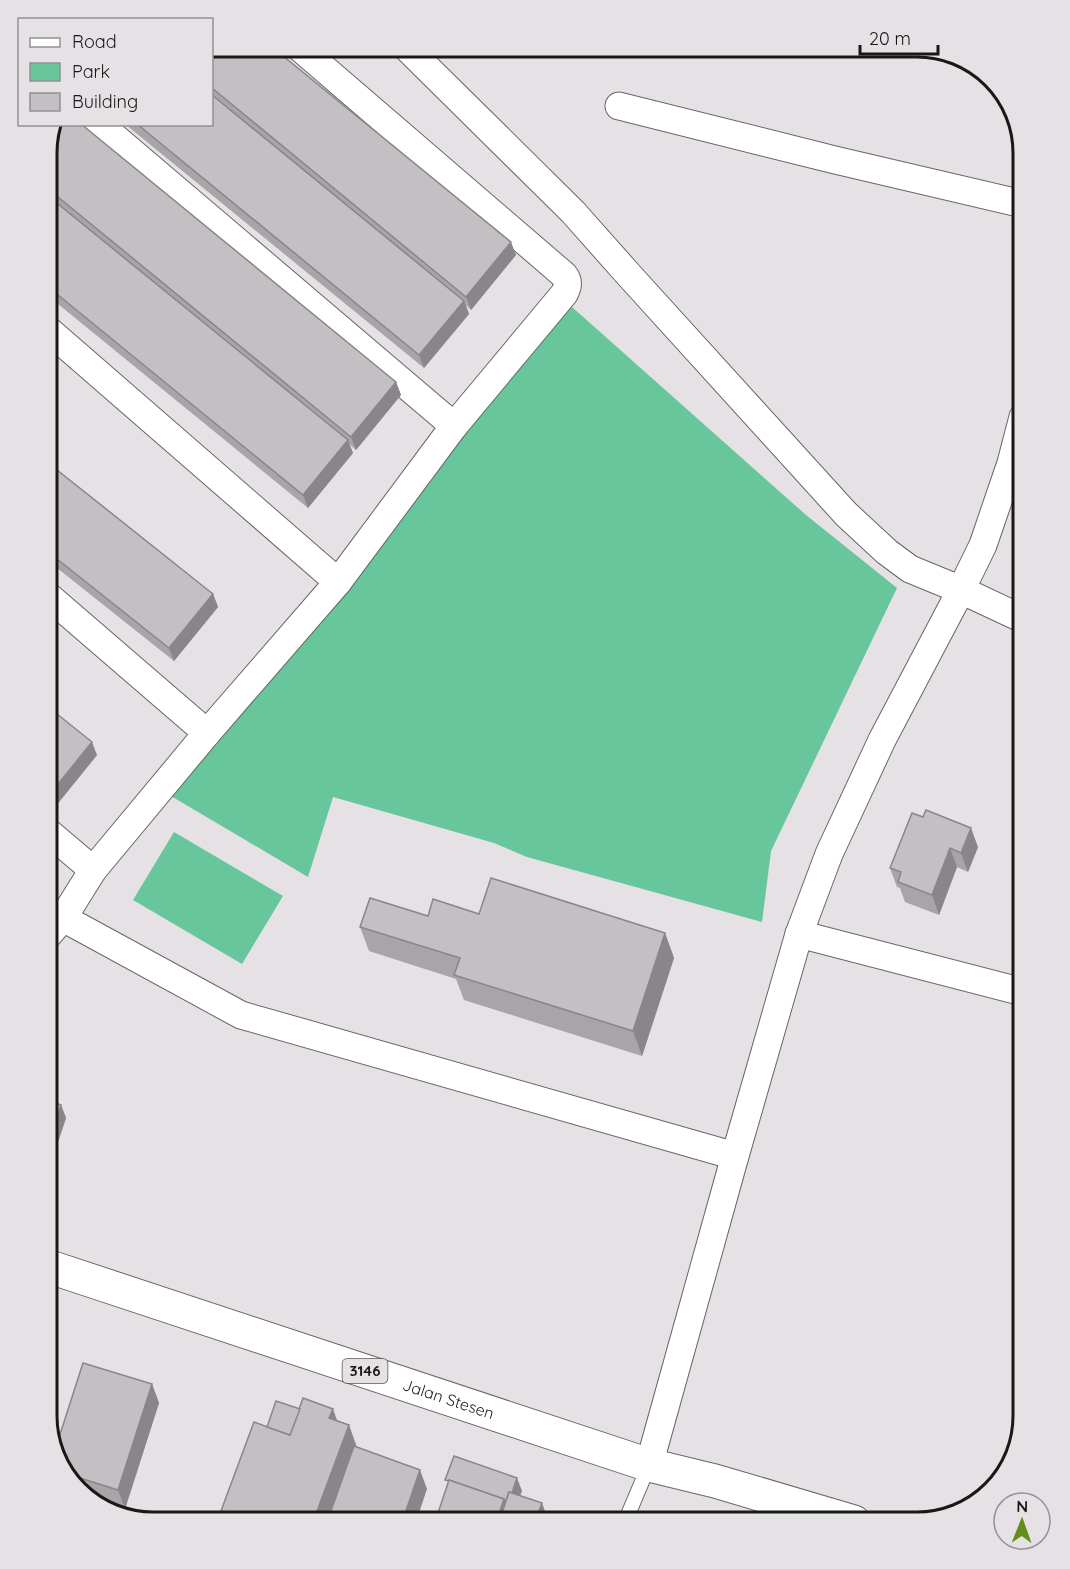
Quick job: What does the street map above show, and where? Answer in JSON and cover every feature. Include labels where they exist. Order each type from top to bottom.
[{"type":"main road","name":"Jalan Stesen","points":[[57,1270],[649,1465],[715,1481],[820,1512]]},
{"type":"street","points":[[57,924],[93,870],[207,733],[338,582],[454,426],[568,287],[564,274],[312,57]]},
{"type":"street","points":[[416,57],[573,212],[846,514],[910,570],[1013,614]]},
{"type":"street","points":[[619,106],[1013,202]]},
{"type":"street","points":[[101,126],[454,426]]},
{"type":"street","points":[[57,337],[338,582]]},
{"type":"street","points":[[649,1465],[799,934],[829,854],[882,740],[961,590],[1013,474]]},
{"type":"street","points":[[57,604],[207,733]]},
{"type":"street","points":[[57,839],[93,870]]},
{"type":"street","points":[[57,928],[241,1015],[735,1156]]},
{"type":"street","points":[[799,934],[1013,989]]},
{"type":"lane","points":[[629,1512],[649,1465]]},
{"type":"green space","points":[[563,299],[806,515],[897,588],[771,851],[762,922],[527,857],[494,843],[333,797],[308,877],[154,786]]},
{"type":"green space","points":[[174,832],[283,896],[242,964],[133,900]]},
{"type":"building","points":[[213,57],[284,57],[511,242],[466,297],[213,89]]},
{"type":"building","points":[[213,96],[464,301],[419,355],[139,126],[213,126]]},
{"type":"building","points":[[61,126],[83,126],[396,382],[351,437],[57,196],[57,146]]},
{"type":"building","points":[[57,203],[348,440],[303,495],[57,294]]},
{"type":"building","points":[[57,470],[213,594],[169,648],[57,559]]},
{"type":"building","points":[[57,714],[92,742],[57,785]]},
{"type":"building","points":[[926,810],[971,828],[961,853],[950,848],[932,895],[898,882],[901,872],[890,868],[912,813],[923,817]]},
{"type":"building","points":[[491,878],[665,933],[633,1031],[454,975],[460,958],[360,927],[370,898],[428,916],[433,899],[479,914]]},
{"type":"building","points":[[57,1104],[61,1105],[57,1118]]},
{"type":"building","points":[[83,1363],[152,1384],[118,1490],[80,1478],[64,1453],[59,1437]]},
{"type":"building","points":[[303,1398],[333,1409],[329,1418],[349,1425],[317,1512],[221,1512],[254,1422],[290,1435]]},
{"type":"building","points":[[276,1401],[300,1409],[290,1435],[267,1427]]},
{"type":"building","points":[[354,1446],[420,1470],[405,1512],[331,1512]]},
{"type":"building","points":[[454,1456],[517,1478],[512,1493],[509,1492],[506,1501],[445,1480]]},
{"type":"building","points":[[449,1480],[504,1499],[499,1512],[438,1512]]},
{"type":"building","points":[[509,1492],[542,1503],[539,1512],[502,1512]]}]
